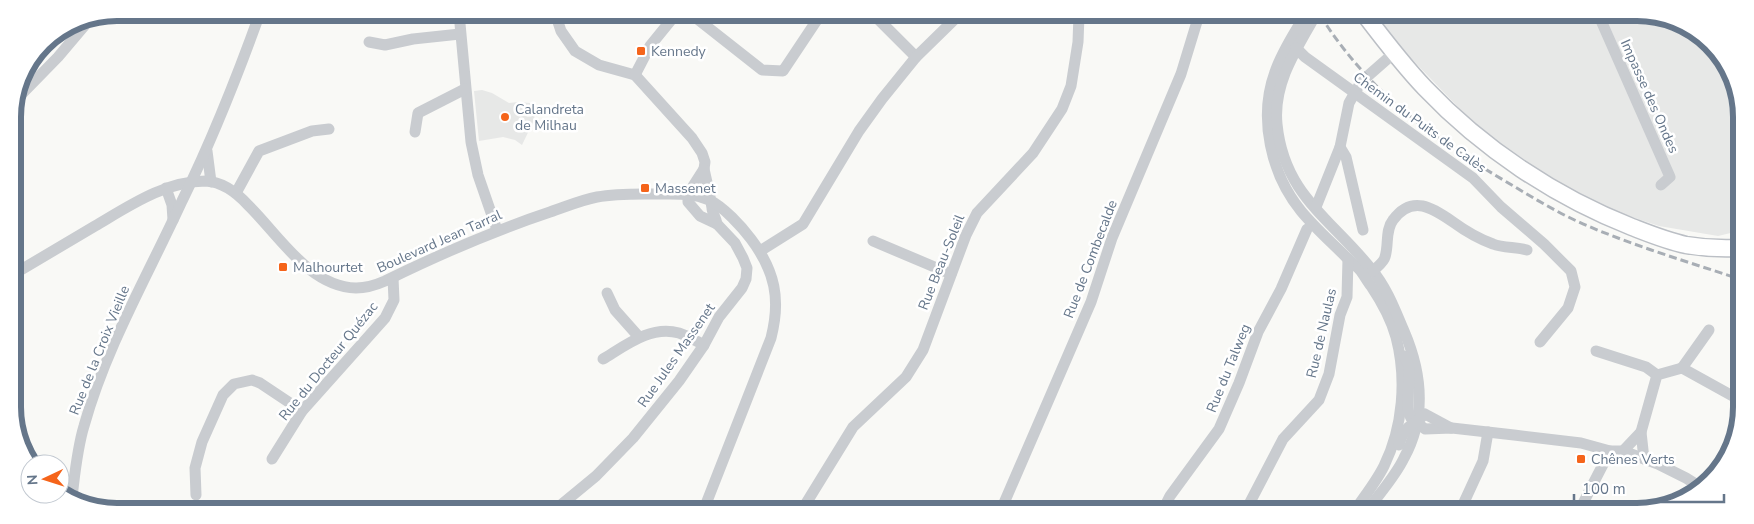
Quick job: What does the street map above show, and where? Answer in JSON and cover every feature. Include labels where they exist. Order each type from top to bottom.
[{"type":"main road","points":[[1369,21],[1426,89],[1456,117],[1511,161],[1544,183],[1609,218],[1659,238],[1707,248],[1733,248]]},
{"type":"street","name":"Rue de la Croix Vieille","points":[[73,491],[83,428],[92,400],[120,330],[207,148],[257,21]]},
{"type":"street","points":[[459,21],[471,142],[478,175],[497,230]]},
{"type":"street","points":[[558,21],[561,31],[575,51],[599,66],[635,75],[650,46],[670,21]]},
{"type":"street","points":[[700,21],[762,70],[783,71],[816,21]]},
{"type":"street","points":[[880,21],[916,57]]},
{"type":"street","points":[[760,251],[803,224],[859,131],[916,57],[953,21]]},
{"type":"street","name":"Rue Beau-Soleil","points":[[806,503],[853,427],[906,377],[923,350],[976,213],[1033,153],[1062,109],[1071,86],[1078,42],[1079,21]]},
{"type":"street","name":"Rue de Combecalde","points":[[1004,503],[1091,302],[1112,238],[1181,74],[1197,21]]},
{"type":"street","points":[[1301,21],[1284,49],[1270,87],[1267,123],[1275,164],[1301,211],[1360,270],[1378,298],[1409,366],[1408,411],[1411,418],[1425,429],[1452,428],[1581,443],[1610,451],[1623,451],[1695,483]]},
{"type":"street","points":[[1312,21],[1296,48],[1284,78],[1277,107],[1278,132],[1285,160],[1297,186],[1310,204],[1373,271],[1387,293],[1417,366],[1421,395],[1418,422],[1412,443],[1404,460],[1373,503]]},
{"type":"street","name":"Impasse des Ondes","points":[[1601,21],[1670,177],[1661,185]]},
{"type":"street","points":[[25,91],[82,28]]},
{"type":"street","points":[[369,42],[385,45],[413,39],[460,34]]},
{"type":"street","name":"Chemin du Puits de Calès","points":[[1296,48],[1305,57],[1354,93],[1473,178],[1571,271],[1575,287],[1568,308],[1540,342]]},
{"type":"street","points":[[1316,207],[1340,147],[1349,104],[1354,93],[1361,82],[1394,53]]},
{"type":"street","name":"Rue Jules Massenet","points":[[635,75],[692,138],[702,153],[705,162],[704,170],[717,224]]},
{"type":"street","points":[[414,132],[418,113],[465,89]]},
{"type":"street","points":[[236,193],[259,151],[312,131],[329,130]]},
{"type":"street","points":[[1340,147],[1346,157],[1363,230]]},
{"type":"street","name":"Rue de la Croix Vieille","points":[[207,148],[207,182]]},
{"type":"street","points":[[688,198],[704,170]]},
{"type":"street","points":[[21,270],[124,209],[166,188],[207,182]]},
{"type":"street","name":"Boulevard Jean Tarral","points":[[207,182],[218,183],[236,193],[262,218],[300,261],[320,277],[337,284],[356,288],[373,286],[497,230],[594,197],[621,194],[661,194],[688,198],[712,206],[730,216],[748,234],[769,267],[776,295],[776,318],[771,338],[706,503]]},
{"type":"street","points":[[166,188],[172,205],[173,220]]},
{"type":"street","name":"Rue Jules Massenet","points":[[563,503],[596,476],[634,438],[661,405],[704,345],[719,317],[742,288],[746,279],[746,268],[743,258],[735,243],[717,224],[700,216],[688,198]]},
{"type":"street","points":[[1373,271],[1385,258],[1388,234],[1392,221],[1400,212],[1416,206],[1428,206],[1439,211],[1453,222],[1493,244],[1527,250]]},
{"type":"street","name":"Rue du Talweg","points":[[1167,503],[1170,496],[1219,429],[1258,332],[1281,289],[1307,230]]},
{"type":"street","points":[[873,241],[951,274]]},
{"type":"street","name":"Rue de Naulas","points":[[1250,503],[1283,439],[1319,400],[1337,341],[1340,315],[1347,297],[1348,259]]},
{"type":"street","name":"Rue du Docteur Quézac","points":[[272,459],[302,412],[384,318],[394,300],[393,278]]},
{"type":"street","points":[[607,293],[615,310],[639,337]]},
{"type":"street","points":[[1657,375],[1682,368],[1709,330]]},
{"type":"street","points":[[603,359],[639,337],[652,332],[667,331],[680,333],[704,345]]},
{"type":"street","points":[[1360,503],[1384,466],[1398,425],[1402,394],[1401,364],[1396,336]]},
{"type":"street","points":[[1596,351],[1646,367],[1657,375]]},
{"type":"street","points":[[1682,368],[1733,396]]},
{"type":"street","points":[[1644,459],[1641,432],[1657,375]]},
{"type":"street","points":[[196,495],[195,468],[202,442],[223,395],[234,384],[252,380],[260,383],[302,412]]},
{"type":"street","points":[[1370,489],[1390,467],[1398,450],[1403,432],[1412,424],[1418,422]]},
{"type":"street","points":[[1464,503],[1483,461],[1488,432]]},
{"type":"street","points":[[1623,451],[1641,432]]},
{"type":"street","points":[[1583,503],[1610,451]]},
{"type":"shaded area","points":[[1376,21],[1636,21],[1661,25],[1685,34],[1705,49],[1713,59],[1723,75],[1731,99],[1733,118],[1733,232],[1718,236],[1659,226],[1602,207],[1546,178],[1482,132]]},
{"type":"shaded area","name":"Calandreta de Milhau","points":[[482,90],[492,93],[509,103],[530,103],[534,106],[534,120],[522,145],[515,140],[503,137],[479,141],[474,91]]},
{"type":"railway","points":[[1324,21],[1358,67],[1379,89],[1425,128],[1477,164],[1577,221],[1644,248],[1733,277]]},
{"type":"place","name":"Kennedy","points":[[641,51]]},
{"type":"place","name":"Calandreta de Milhau","points":[[505,117]]},
{"type":"place","name":"Massenet","points":[[645,188]]},
{"type":"place","name":"Malhourtet","points":[[283,267]]},
{"type":"place","name":"Chênes Verts","points":[[1581,459]]}]
